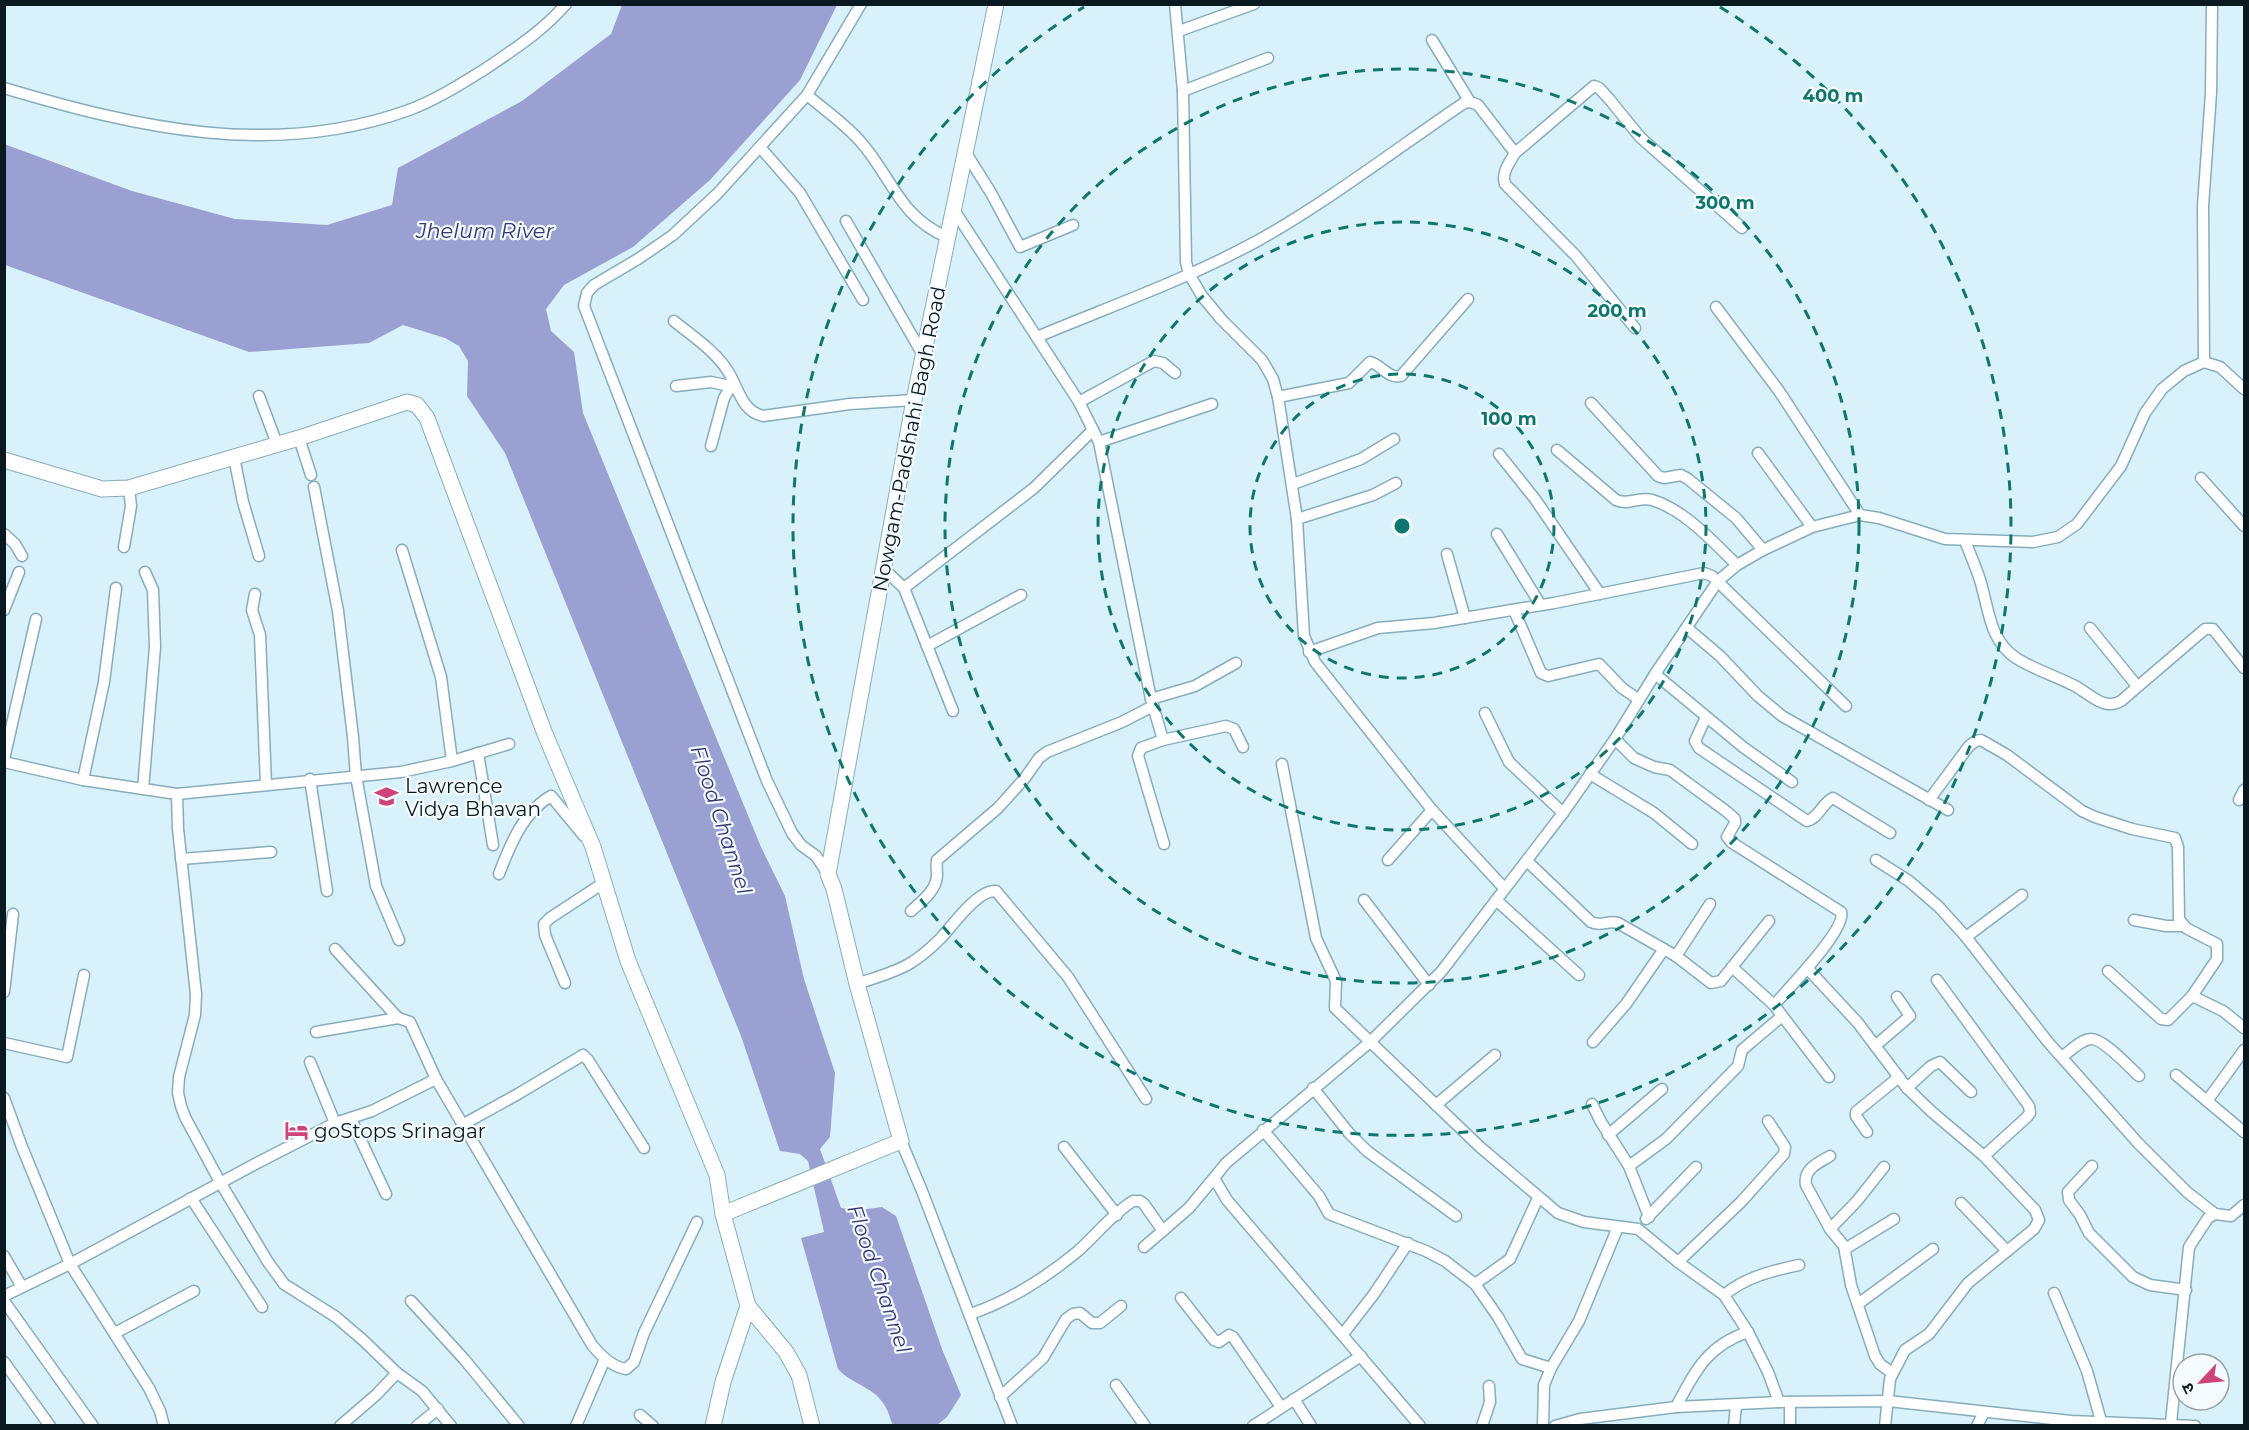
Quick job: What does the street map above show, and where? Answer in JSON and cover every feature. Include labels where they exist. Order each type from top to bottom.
[{"type":"main road","name":"Nowgam-Padshahi Bagh Road","points":[[828,874],[914,400],[996,4]]},
{"type":"main road","points":[[4,460],[102,489],[129,488],[299,438],[407,402],[417,405],[427,418],[545,734],[594,848],[628,961],[717,1175],[723,1214],[748,1306],[786,1352],[799,1375],[812,1425]]},
{"type":"main road","points":[[723,1214],[894,1144],[834,889],[828,874]]},
{"type":"main road","points":[[713,1425],[723,1382],[748,1306]]},
{"type":"street","points":[[4,88],[75,109],[211,135],[264,136],[325,132],[360,125],[411,110],[458,87],[552,21],[566,4]]},
{"type":"street","points":[[828,874],[816,856],[801,845],[792,833],[767,781],[584,306],[586,293],[590,288],[673,235],[717,195],[807,95],[861,4]]},
{"type":"street","points":[[1175,4],[1183,91],[1186,252],[1189,274],[1202,296],[1268,368],[1278,397],[1293,484],[1302,618],[1309,652],[1324,675],[1432,810],[1504,888]]},
{"type":"street","points":[[1179,31],[1254,4]]},
{"type":"street","points":[[2204,362],[2203,206],[2211,93],[2212,4]]},
{"type":"street","points":[[1432,40],[1470,102],[1478,105],[1515,153]]},
{"type":"street","points":[[1183,91],[1268,58]]},
{"type":"street","points":[[1635,328],[1576,256],[1505,184],[1504,173],[1515,153],[1594,86],[1610,100],[1640,137],[1742,228]]},
{"type":"street","points":[[807,95],[860,140],[912,214],[923,225],[947,237]]},
{"type":"street","points":[[1037,337],[1189,274],[1248,246],[1285,225],[1439,120],[1470,102]]},
{"type":"street","points":[[760,147],[800,193],[863,300]]},
{"type":"street","points":[[966,153],[1020,247],[1073,225]]},
{"type":"street","points":[[954,210],[1079,402],[1099,442],[1152,703],[1163,740]]},
{"type":"street","points":[[846,220],[923,355]]},
{"type":"street","points":[[1278,397],[1349,383],[1370,362],[1392,376],[1401,376],[1468,299]]},
{"type":"street","points":[[1716,307],[1779,391],[1860,515]]},
{"type":"street","points":[[674,321],[707,349],[728,371],[732,384],[752,413],[763,416],[850,404],[914,400]]},
{"type":"street","points":[[1079,402],[1154,361],[1160,362],[1175,373]]},
{"type":"street","points":[[1144,1247],[1189,1208],[1226,1163],[1312,1088],[1370,1042],[1429,985],[1563,813],[1615,739],[1638,699],[1718,581],[1737,565],[1812,527],[1860,515],[1879,518],[1945,539],[2039,541],[2058,537],[2077,524],[2121,466],[2145,413],[2162,389],[2184,370],[2204,362],[2220,367],[2244,389]]},
{"type":"street","points":[[676,386],[711,382],[732,384]]},
{"type":"street","points":[[711,446],[732,384]]},
{"type":"street","points":[[259,396],[277,444]]},
{"type":"street","points":[[1591,403],[1658,476],[1661,478],[1684,476],[1736,518],[1764,550]]},
{"type":"street","points":[[1099,442],[1212,404]]},
{"type":"street","points":[[904,588],[1034,488],[1093,430]]},
{"type":"street","points":[[299,438],[310,475]]},
{"type":"street","points":[[1293,484],[1361,459],[1394,439]]},
{"type":"street","points":[[1557,450],[1616,500],[1624,503],[1648,499],[1663,504],[1688,521],[1737,565]]},
{"type":"street","points":[[1758,453],[1812,527]]},
{"type":"street","points":[[1499,454],[1535,499],[1600,594]]},
{"type":"street","points":[[234,457],[243,502],[259,556]]},
{"type":"street","points":[[2201,478],[2244,526]]},
{"type":"street","points":[[1297,519],[1373,495],[1396,483]]},
{"type":"street","points":[[314,487],[338,611],[354,737],[356,776],[376,886],[399,940]]},
{"type":"street","points":[[124,547],[131,506],[129,488]]},
{"type":"street","points":[[4,534],[15,544],[22,556]]},
{"type":"street","points":[[1497,534],[1540,604]]},
{"type":"street","points":[[1965,541],[1978,573],[1990,625],[2006,650],[2026,664],[2075,686],[2105,704],[2113,705],[2121,701],[2205,629],[2209,628],[2216,633],[2244,668]]},
{"type":"street","points":[[402,550],[441,677],[452,761]]},
{"type":"street","points":[[1447,554],[1465,618]]},
{"type":"street","points":[[884,569],[904,588],[953,711]]},
{"type":"street","points":[[4,610],[19,572]]},
{"type":"street","points":[[143,789],[155,647],[153,590],[145,572]]},
{"type":"street","points":[[1309,652],[1378,628],[1434,623],[1514,610],[1704,573],[1718,581],[1846,706]]},
{"type":"street","points":[[82,780],[104,682],[116,588]]},
{"type":"street","points":[[255,594],[252,610],[260,635],[266,785]]},
{"type":"street","points":[[927,646],[1022,594]]},
{"type":"street","points":[[1514,610],[1541,674],[1548,676],[1599,664],[1622,688],[1638,699]]},
{"type":"street","points":[[36,619],[4,761],[82,780],[177,794],[310,779],[401,772],[452,761],[509,744]]},
{"type":"street","points":[[1687,628],[1720,656],[1758,696],[1782,716],[1948,810]]},
{"type":"street","points":[[2090,628],[2137,686]]},
{"type":"street","points":[[911,911],[931,891],[937,877],[936,866],[939,857],[998,808],[1025,778],[1039,758],[1058,746],[1122,722],[1152,703],[1195,686],[1236,663]]},
{"type":"street","points":[[1655,674],[1761,761],[1792,782]]},
{"type":"street","points":[[1485,713],[1509,762],[1563,813]]},
{"type":"street","points":[[1706,717],[1695,741],[1699,748],[1807,821],[1815,818],[1826,802],[1833,798],[1890,833]]},
{"type":"street","points":[[1164,844],[1138,756],[1141,748],[1163,740],[1226,726],[1234,729],[1243,747]]},
{"type":"street","points":[[1615,739],[1634,758],[1653,767],[1670,770],[1726,811],[1735,819],[1727,837],[1731,842],[1841,912],[1842,917],[1839,924],[1807,968],[1774,1005]]},
{"type":"street","points":[[1929,800],[1969,746],[1981,740],[2007,755],[2082,811],[2132,829],[2175,838],[2178,847],[2179,916],[2183,926]]},
{"type":"street","points":[[478,753],[493,845]]},
{"type":"street","points":[[1282,764],[1316,938],[1337,987],[1334,1004],[1338,1011],[1538,1198],[1565,1217],[1618,1227],[1638,1228],[1678,1262],[1724,1295],[1748,1332],[1785,1402],[1790,1425]]},
{"type":"street","points":[[1590,774],[1653,813],[1692,844]]},
{"type":"street","points":[[310,779],[327,891]]},
{"type":"street","points":[[177,794],[178,829],[196,994],[195,1015],[182,1060],[178,1093],[185,1118],[220,1182],[279,1279],[351,1329],[397,1373],[422,1391],[451,1425]]},
{"type":"street","points":[[499,874],[507,851],[524,821],[551,796],[594,848]]},
{"type":"street","points":[[1388,860],[1432,810]]},
{"type":"street","points":[[181,859],[271,852]]},
{"type":"street","points":[[1527,861],[1591,922],[1596,925],[1618,923],[1676,956],[1708,981],[1716,983],[1721,981],[1769,921]]},
{"type":"street","points":[[1876,861],[1923,892],[1966,937],[2048,1042],[2138,1143],[2187,1192],[2215,1214],[2231,1216],[2244,1205]]},
{"type":"street","points":[[565,983],[545,935],[544,924],[605,882]]},
{"type":"street","points":[[857,984],[909,964],[942,937],[956,920],[981,897],[988,892],[996,891],[1068,977],[1146,1098]]},
{"type":"street","points":[[1966,937],[2022,895]]},
{"type":"street","points":[[1364,900],[1429,985]]},
{"type":"street","points":[[1496,900],[1579,975]]},
{"type":"street","points":[[1676,956],[1710,904]]},
{"type":"street","points":[[4,992],[13,914]]},
{"type":"street","points":[[2108,971],[2165,1020],[2172,1018],[2192,996],[2217,958],[2219,949],[2213,941],[2183,926],[2166,926],[2134,920]]},
{"type":"street","points":[[335,949],[398,1018]]},
{"type":"street","points":[[1593,1042],[1626,1004],[1664,949]]},
{"type":"street","points":[[1732,967],[1774,1005],[1829,1077]]},
{"type":"street","points":[[1807,968],[1858,1023],[1907,1088],[1984,1156],[2038,1215],[2038,1223],[1959,1292],[1929,1334],[1905,1350],[1892,1373],[1885,1425]]},
{"type":"street","points":[[4,1043],[67,1057],[84,975]]},
{"type":"street","points":[[1937,980],[2029,1106],[2030,1113],[2027,1117],[1984,1156]]},
{"type":"street","points":[[2192,996],[2223,1011],[2244,1028]]},
{"type":"street","points":[[1875,1046],[1910,1016],[1897,997]]},
{"type":"street","points":[[1629,1166],[1666,1139],[1738,1066],[1742,1050],[1781,1017]]},
{"type":"street","points":[[316,1032],[398,1018],[410,1022],[435,1079],[592,1346],[605,1359],[624,1369],[629,1368],[634,1362],[644,1333],[696,1222]]},
{"type":"street","points":[[2062,1057],[2085,1040],[2094,1039],[2103,1043],[2139,1076]]},
{"type":"street","points":[[2207,1101],[2244,1050]]},
{"type":"street","points":[[462,1125],[583,1055],[644,1148]]},
{"type":"street","points":[[1436,1105],[1495,1055]]},
{"type":"street","points":[[310,1062],[335,1123]]},
{"type":"street","points":[[1907,1088],[1931,1066],[1940,1062],[1971,1092]]},
{"type":"street","points":[[2176,1075],[2244,1132]]},
{"type":"street","points":[[1867,1132],[1856,1116],[1856,1112],[1899,1077]]},
{"type":"street","points":[[4,1296],[70,1264],[220,1182],[335,1123],[372,1111],[435,1079]]},
{"type":"street","points":[[1312,1088],[1367,1151],[1456,1216]]},
{"type":"street","points":[[1608,1134],[1662,1089]]},
{"type":"street","points":[[4,1098],[70,1264],[149,1388],[164,1425]]},
{"type":"street","points":[[1592,1104],[1629,1166],[1648,1216]]},
{"type":"street","points":[[351,1119],[386,1194]]},
{"type":"street","points":[[1678,1262],[1741,1202],[1784,1154],[1786,1150],[1784,1144],[1768,1121]]},
{"type":"street","points":[[1263,1130],[1314,1190],[1329,1214],[1408,1243],[1445,1261],[1475,1284],[1498,1317],[1522,1359],[1551,1368]]},
{"type":"street","points":[[894,1144],[971,1314],[1012,1425]]},
{"type":"street","points":[[1064,1147],[1117,1215]]},
{"type":"street","points":[[1830,1156],[1810,1168],[1805,1179],[1806,1185],[1830,1230],[1845,1249],[1851,1285],[1877,1361],[1892,1373]]},
{"type":"street","points":[[2092,1166],[2070,1188],[2068,1196],[2089,1233],[2133,1277],[2141,1282],[2186,1290]]},
{"type":"street","points":[[1638,1228],[1696,1167]]},
{"type":"street","points":[[1830,1230],[1884,1167]]},
{"type":"street","points":[[1215,1178],[1227,1200],[1420,1425]]},
{"type":"street","points":[[191,1198],[262,1307]]},
{"type":"street","points":[[1475,1284],[1510,1259],[1538,1198]]},
{"type":"street","points":[[971,1314],[1012,1298],[1038,1281],[1078,1251],[1133,1201],[1140,1201],[1163,1231]]},
{"type":"street","points":[[1960,1203],[2007,1251]]},
{"type":"street","points":[[2171,1423],[2189,1247],[2208,1218],[2215,1214]]},
{"type":"street","points":[[1845,1249],[1894,1219]]},
{"type":"street","points":[[1543,1425],[1544,1385],[1551,1368],[1579,1321],[1618,1227]]},
{"type":"street","points":[[1343,1334],[1374,1294],[1408,1243]]},
{"type":"street","points":[[1858,1304],[1933,1250]]},
{"type":"street","points":[[4,1256],[22,1287]]},
{"type":"street","points":[[1724,1295],[1736,1285],[1757,1276],[1799,1265]]},
{"type":"street","points":[[115,1334],[194,1291]]},
{"type":"street","points":[[2054,1293],[2087,1371],[2101,1421]]},
{"type":"street","points":[[1181,1298],[1214,1340],[1219,1342],[1229,1335],[1233,1337],[1281,1407]]},
{"type":"street","points":[[4,1302],[93,1425]]},
{"type":"street","points":[[411,1302],[519,1425]]},
{"type":"street","points":[[1000,1397],[1043,1358],[1066,1319],[1073,1314],[1080,1313],[1092,1323],[1100,1323],[1121,1306]]},
{"type":"street","points":[[1676,1407],[1691,1379],[1713,1350],[1725,1341],[1748,1332]]},
{"type":"street","points":[[1253,1425],[1361,1356]]},
{"type":"street","points":[[576,1425],[605,1359]]},
{"type":"street","points":[[4,1362],[50,1425]]},
{"type":"street","points":[[340,1425],[376,1395],[397,1373]]},
{"type":"street","points":[[1116,1385],[1142,1424]]},
{"type":"street","points":[[1482,1425],[1490,1402],[1489,1386]]},
{"type":"street","points":[[1294,1399],[1311,1425]]},
{"type":"street","points":[[1555,1425],[1676,1407],[1785,1402],[1888,1401],[2071,1423],[2101,1421],[2194,1425]]},
{"type":"street","points":[[1734,1425],[1736,1405]]},
{"type":"street","points":[[417,1425],[438,1409]]},
{"type":"street","points":[[1977,1425],[1984,1412]]},
{"type":"street","points":[[640,1415],[653,1425]]},
{"type":"water","points":[[622,5],[837,5],[800,80],[710,180],[633,247],[564,285],[546,309],[551,331],[574,352],[583,413],[761,847],[785,896],[804,979],[835,1073],[830,1137],[820,1149],[841,1208],[860,1210],[882,1207],[896,1216],[942,1349],[961,1395],[947,1417],[937,1425],[893,1425],[879,1398],[838,1369],[801,1238],[824,1232],[808,1161],[800,1154],[780,1151],[741,1036],[505,453],[467,396],[468,361],[459,346],[445,338],[403,325],[369,343],[249,352],[5,265],[4,144],[132,191],[235,219],[327,225],[392,205],[398,168],[522,101],[611,34]]},
{"type":"place","name":"Lawrence Vidya Bhavan","points":[[387,797]]},
{"type":"place","name":"goStops Srinagar","points":[[296,1131]]},
{"type":"water label","name":"Jhelum River","points":[[485,231]]},
{"type":"water label","name":"Flood Channel","points":[[721,820]]},
{"type":"water label","name":"Flood Channel","points":[[879,1279]]}]
